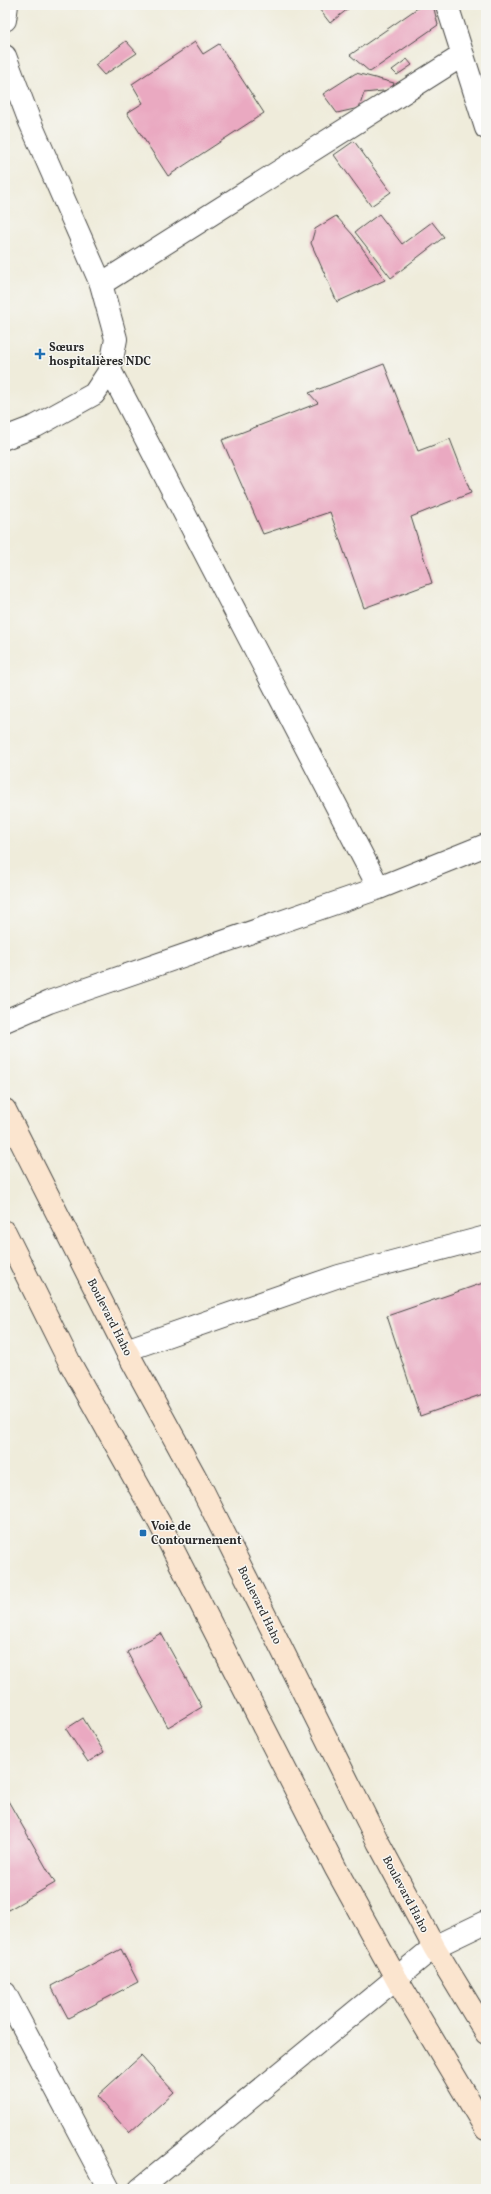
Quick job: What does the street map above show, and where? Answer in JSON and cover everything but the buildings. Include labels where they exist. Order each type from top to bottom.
[{"type":"main road","name":"Boulevard Haho","points":[[5,1110],[126,1350],[203,1491],[378,1842],[434,1947],[486,2033]]},
{"type":"main road","points":[[5,1232],[70,1364],[160,1524],[336,1869],[396,1978],[485,2124]]},
{"type":"street","points":[[5,20],[8,5]]},
{"type":"street","points":[[447,5],[486,128]]},
{"type":"street","points":[[101,284],[463,55]]},
{"type":"street","points":[[5,56],[32,129],[101,284],[116,339],[110,370],[94,394],[36,426],[5,438]]},
{"type":"street","points":[[110,370],[379,888]]},
{"type":"street","points":[[5,1021],[49,1002],[379,888],[486,845]]},
{"type":"street","points":[[126,1350],[339,1276],[486,1237]]},
{"type":"street","points":[[140,2189],[434,1947],[486,1922]]},
{"type":"street","points":[[5,1993],[109,2189]]},
{"type":"place","name":"Sœurs hospitalières NDC","points":[[40,354]]},
{"type":"place","name":"Voie de Contournement","points":[[143,1533]]}]
